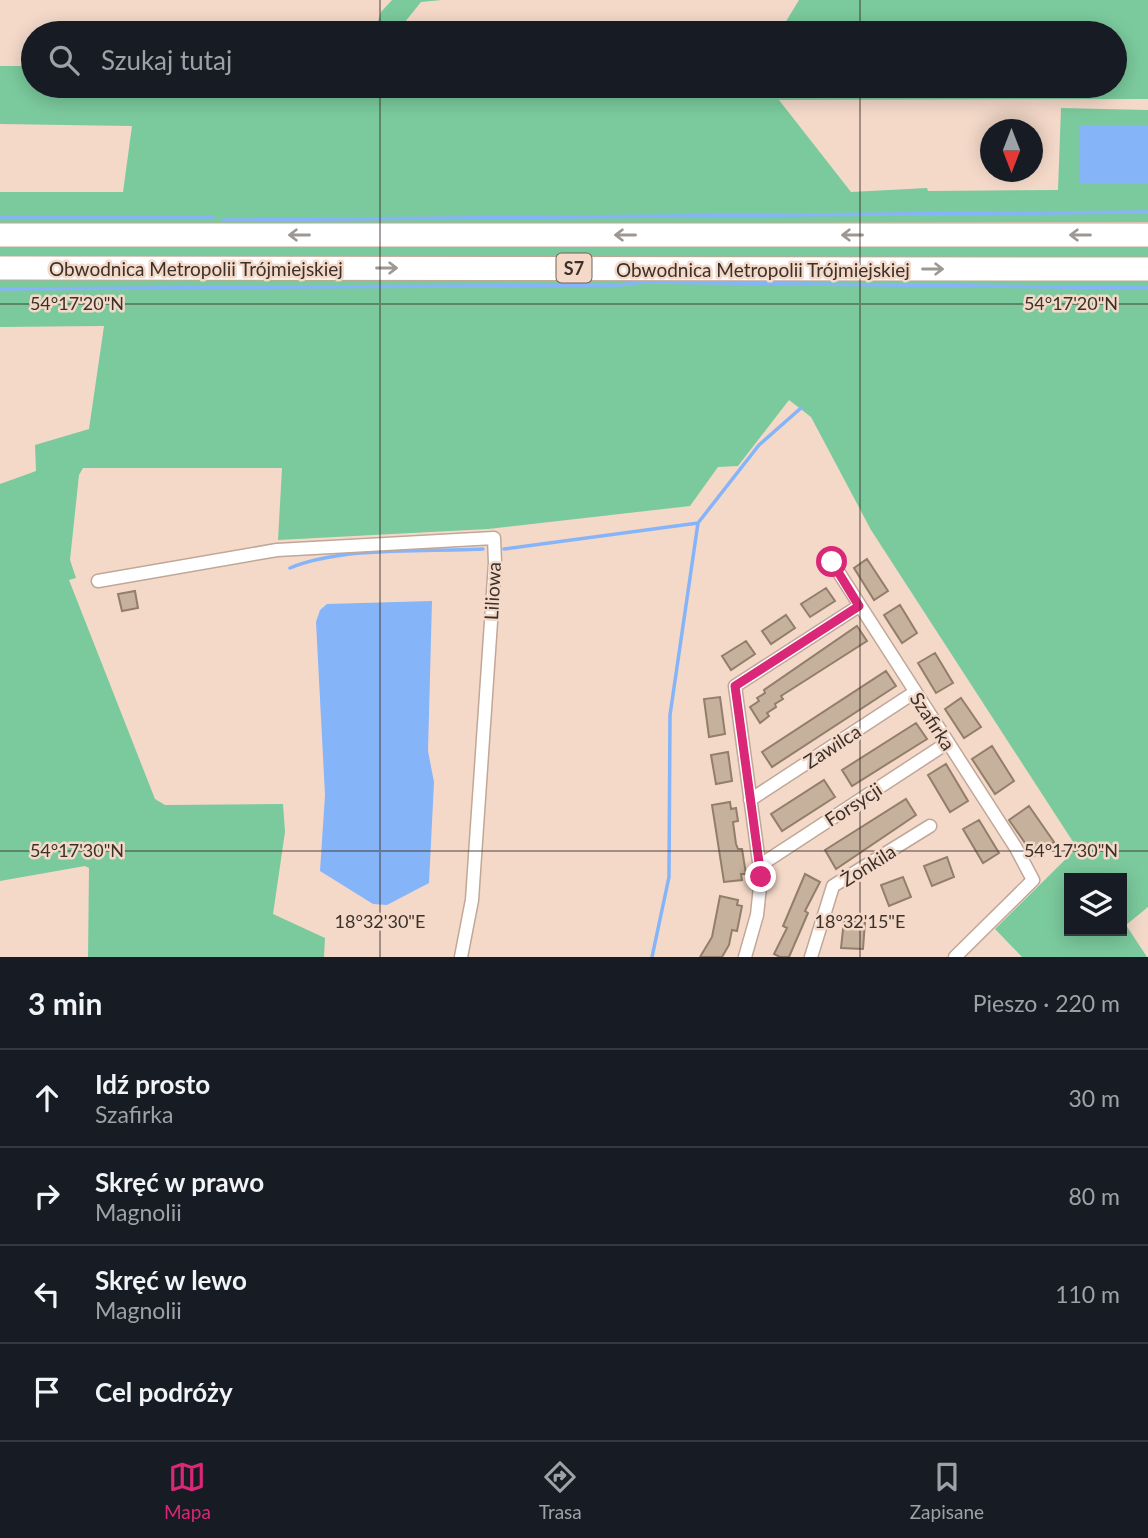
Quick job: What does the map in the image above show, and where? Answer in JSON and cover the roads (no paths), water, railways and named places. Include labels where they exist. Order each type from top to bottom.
[{"type":"highway","name":"Obwodnica Metropolii Trójmiejskiej","points":[[0,235],[1148,235]]},
{"type":"highway","name":"Obwodnica Metropolii Trójmiejskiej","points":[[0,268],[1148,269]]},
{"type":"street","name":"Liliowa","points":[[98,581],[277,550],[494,538],[495,563],[472,900],[461,957]]},
{"type":"street","name":"Szafirka","points":[[832,562],[1034,880],[955,957]]},
{"type":"street","points":[[747,956],[760,892],[759,866],[735,686],[859,606]]},
{"type":"street","name":"Zawilca","points":[[750,800],[915,692]]},
{"type":"street","name":"Forsycji","points":[[759,866],[947,743]]},
{"type":"street","name":"Żonkila","points":[[811,957],[833,886],[930,826]]},
{"type":"water","points":[[1079,126],[1148,126],[1148,184],[1080,183]]},
{"type":"water","points":[[432,601],[428,751],[434,782],[429,883],[387,905],[373,904],[320,871],[325,795],[316,622],[320,610],[327,604]]},
{"type":"waterway","points":[[223,220],[1148,212]]},
{"type":"waterway","points":[[0,217],[213,217]]},
{"type":"waterway","points":[[0,289],[620,285],[643,282],[1148,288]]},
{"type":"waterway","points":[[504,549],[698,523],[759,445],[801,408]]},
{"type":"waterway","points":[[652,957],[669,877],[670,715],[698,523]]},
{"type":"waterway","points":[[290,568],[311,561],[360,553],[483,549]]}]
